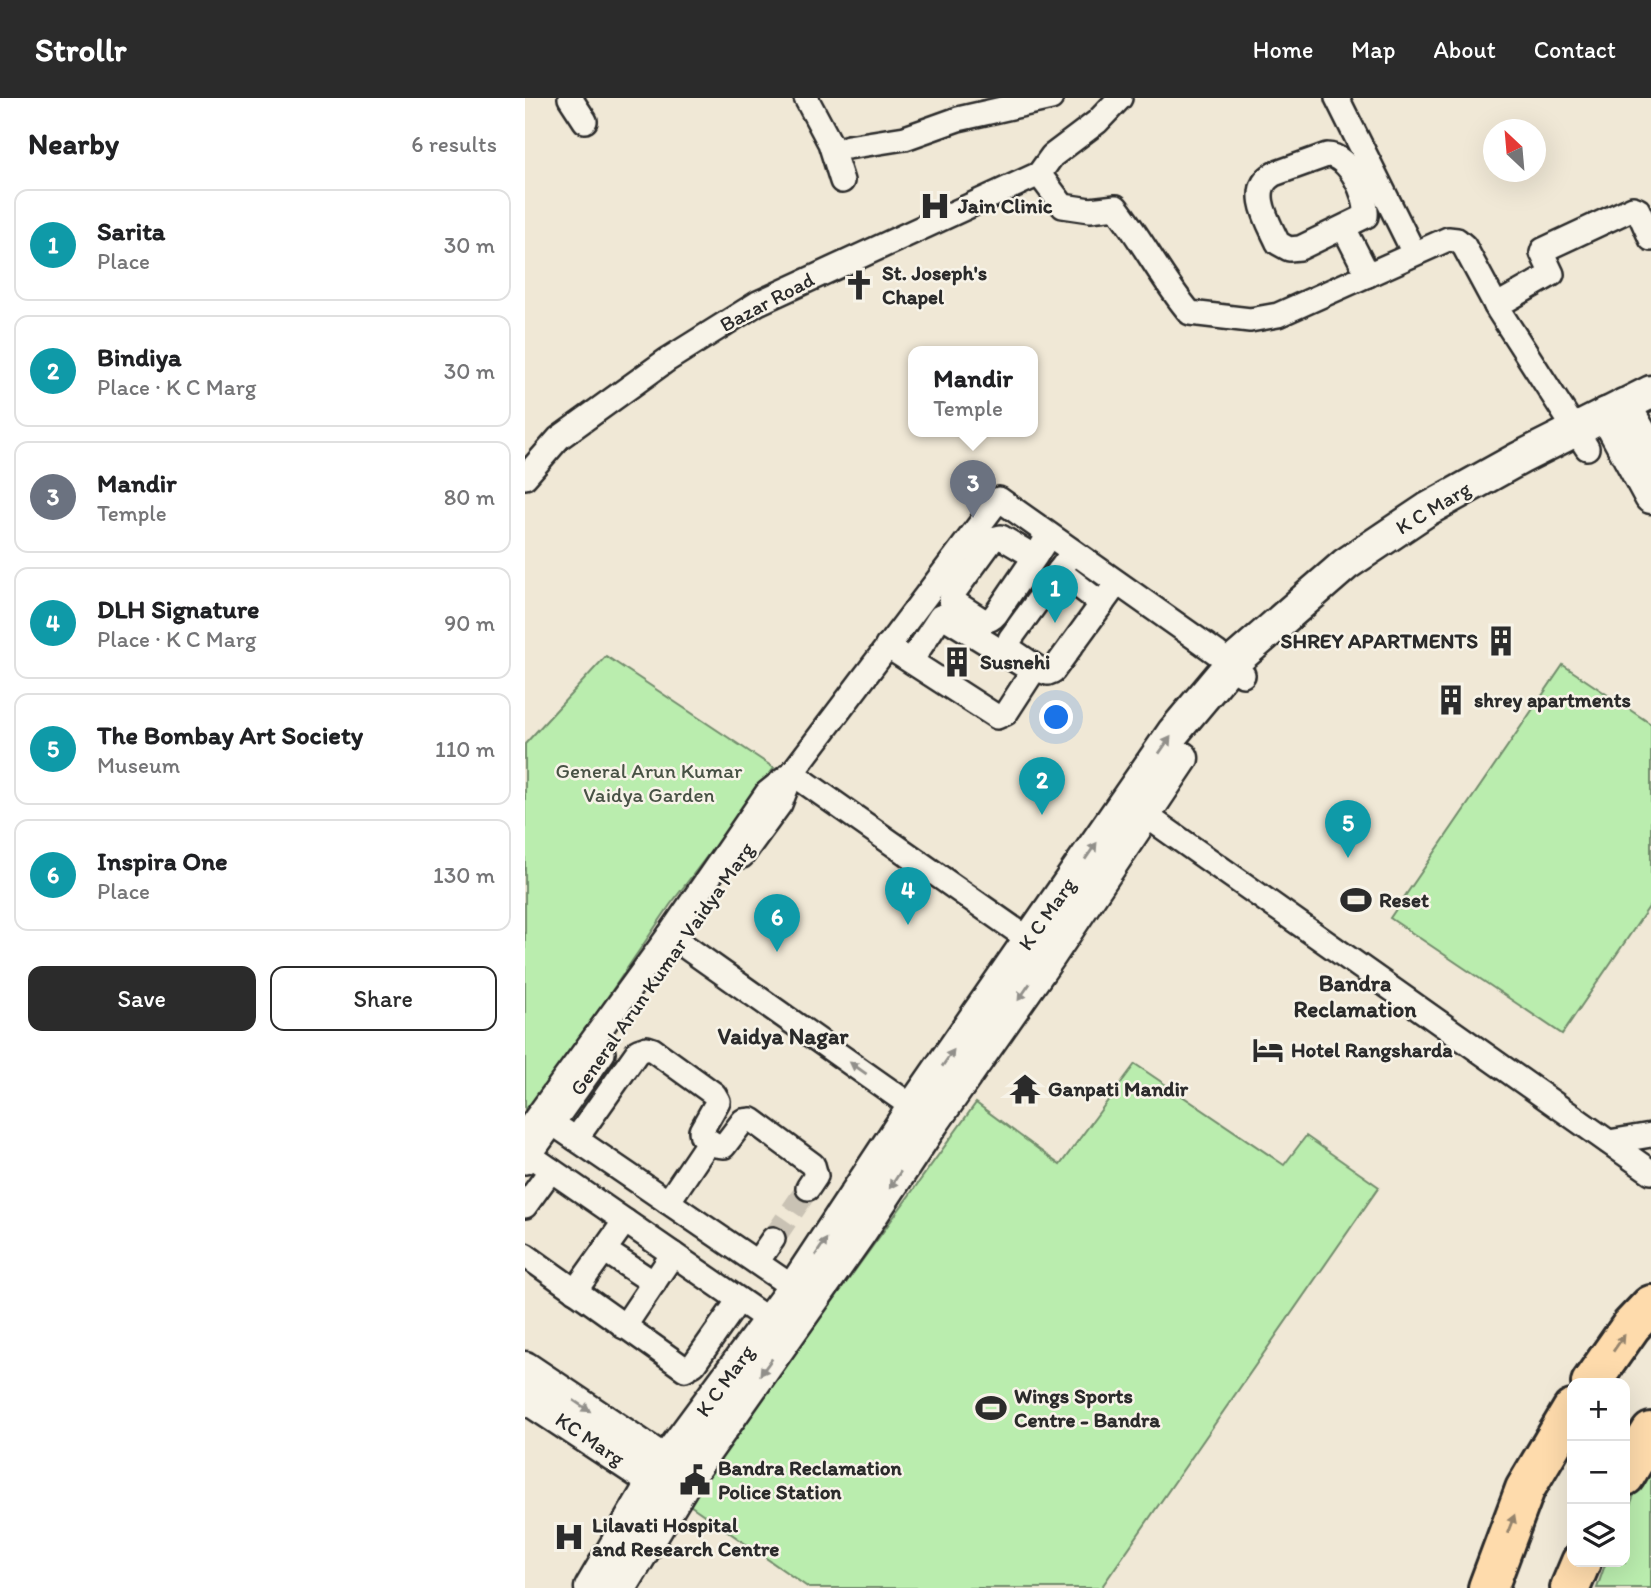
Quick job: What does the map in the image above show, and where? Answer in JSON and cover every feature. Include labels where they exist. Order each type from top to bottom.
[{"type":"highway","points":[[1595,1378],[1631,1326],[1651,1305]]},
{"type":"highway","points":[[1488,1588],[1524,1489],[1567,1418]]},
{"type":"highway","points":[[1630,1468],[1651,1432]]},
{"type":"highway","points":[[1570,1588],[1579,1567]]},
{"type":"main road","points":[[1618,420],[1651,452]]},
{"type":"main road","points":[[1618,420],[1650,495]]},
{"type":"main road","name":"K C Marg","points":[[591,1588],[660,1472],[726,1402],[774,1329],[794,1288],[923,1115],[1135,808],[1232,687],[1237,670],[1430,527],[1618,420]]},
{"type":"main road","name":"K C Marg","points":[[774,1329],[860,1232],[923,1115]]},
{"type":"main road","points":[[525,1368],[660,1472]]},
{"type":"main road","name":"KC Marg","points":[[525,1396],[660,1472]]},
{"type":"main road","name":"K C Marg","points":[[620,1588],[660,1472]]},
{"type":"street","points":[[570,98],[585,121]]},
{"type":"street","points":[[806,98],[830,143],[842,181]]},
{"type":"street","points":[[848,147],[905,138],[957,119],[1051,98]]},
{"type":"street","points":[[1337,98],[1414,254]]},
{"type":"street","points":[[1117,99],[1097,122],[1052,156],[1039,174],[1063,206],[1090,210],[1115,208],[1134,230],[1169,289],[1190,313],[1250,320],[1278,315],[1448,239],[1457,240],[1464,246],[1496,306],[1618,420]]},
{"type":"street","points":[[1327,155],[1338,157],[1357,180],[1366,208],[1364,218],[1344,228],[1300,248],[1283,247],[1278,243],[1261,205],[1262,186],[1268,177],[1274,174],[1327,155]]},
{"type":"street","name":"Bazar Road","points":[[525,477],[559,438],[667,360],[758,303],[1039,174]]},
{"type":"street","points":[[1496,306],[1552,274],[1543,250],[1633,208],[1638,210],[1651,239]]},
{"type":"street","points":[[1344,228],[1368,275]]},
{"type":"street","name":"General Arun Kumar Vaidya Marg","points":[[526,1151],[675,938],[780,804],[792,773],[887,646],[970,553],[999,499],[1237,670]]},
{"type":"street","points":[[1035,557],[999,537],[991,541],[970,553],[951,600],[986,621],[996,614],[1035,557],[1049,535]]},
{"type":"street","points":[[1073,552],[1010,639],[1010,649],[1048,673],[1053,671],[1117,583]]},
{"type":"street","points":[[1059,571],[1102,604]]},
{"type":"street","points":[[887,646],[911,662],[997,717],[1005,715],[1030,676],[1025,667],[943,616],[911,662]]},
{"type":"street","points":[[792,773],[1040,947]]},
{"type":"street","points":[[1135,808],[1651,1172]]},
{"type":"street","points":[[675,938],[923,1115]]},
{"type":"street","name":"General Arun Kumar Vaidya Marg","points":[[526,1151],[553,1123],[675,938]]},
{"type":"street","points":[[576,1139],[638,1051],[647,1048],[717,1098],[717,1104],[701,1131],[702,1136],[716,1145],[724,1146],[743,1121],[752,1121],[814,1165],[816,1176],[808,1188]]},
{"type":"street","points":[[553,1123],[794,1288]]},
{"type":"street","points":[[1609,1142],[1651,1135]]},
{"type":"street","points":[[668,1202],[709,1141]]},
{"type":"street","points":[[526,1151],[739,1300],[774,1329]]},
{"type":"street","points":[[525,1206],[551,1170]]},
{"type":"street","points":[[575,1292],[625,1221]]},
{"type":"street","points":[[757,1262],[773,1239]]},
{"type":"street","points":[[604,1250],[654,1283]]},
{"type":"street","points":[[624,1327],[673,1254]]},
{"type":"street","points":[[525,1255],[681,1368],[689,1369],[739,1300]]},
{"type":"green space","name":"General Arun Kumar Vaidya Garden","points":[[606,656],[774,768],[670,905],[525,1116],[525,744]]},
{"type":"green space","points":[[1563,665],[1651,724],[1651,904],[1562,1034],[1390,918]]},
{"type":"green space","name":"Wings Sports Centre - Bandra","points":[[1135,1064],[1284,1165],[1306,1136],[1379,1187],[1101,1588],[809,1588],[687,1503],[976,1103],[1060,1165]]},
{"type":"green space","points":[[1651,1470],[1651,1588],[1597,1588],[1604,1567],[1630,1567],[1630,1505]]},
{"type":"tunnel","points":[[773,1239],[808,1188]]},
{"type":"place","name":"Jain Clinic","points":[[935,206]]},
{"type":"place","name":"St. Joseph's Chapel","points":[[859,285]]},
{"type":"place","name":"Mandir","points":[[973,518]]},
{"type":"place","name":"Sarita","points":[[1055,623]]},
{"type":"place","name":"SHREY APARTMENTS","points":[[1501,641]]},
{"type":"place","name":"Susnehi","points":[[957,662]]},
{"type":"place","name":"shrey apartments","points":[[1451,700]]},
{"type":"place","name":"Bindiya","points":[[1042,815]]},
{"type":"place","name":"The Bombay Art Society","points":[[1348,858]]},
{"type":"place","name":"Reset","points":[[1356,900]]},
{"type":"place","name":"DLH Signature","points":[[908,925]]},
{"type":"place","name":"Inspira One","points":[[777,952]]},
{"type":"place","name":"Hotel Rangsharda","points":[[1268,1050]]},
{"type":"place","name":"Ganpati Mandir","points":[[1025,1089]]},
{"type":"place","name":"Wings Sports Centre - Bandra","points":[[991,1408]]},
{"type":"place","name":"Bandra Reclamation Police Station","points":[[695,1480]]},
{"type":"place","name":"Lilavati Hospital and Research Centre","points":[[569,1537]]},
{"type":"district","name":"Bandra Reclamation","points":[[1355,996]]},
{"type":"district","name":"Vaidya Nagar","points":[[783,1036]]}]
